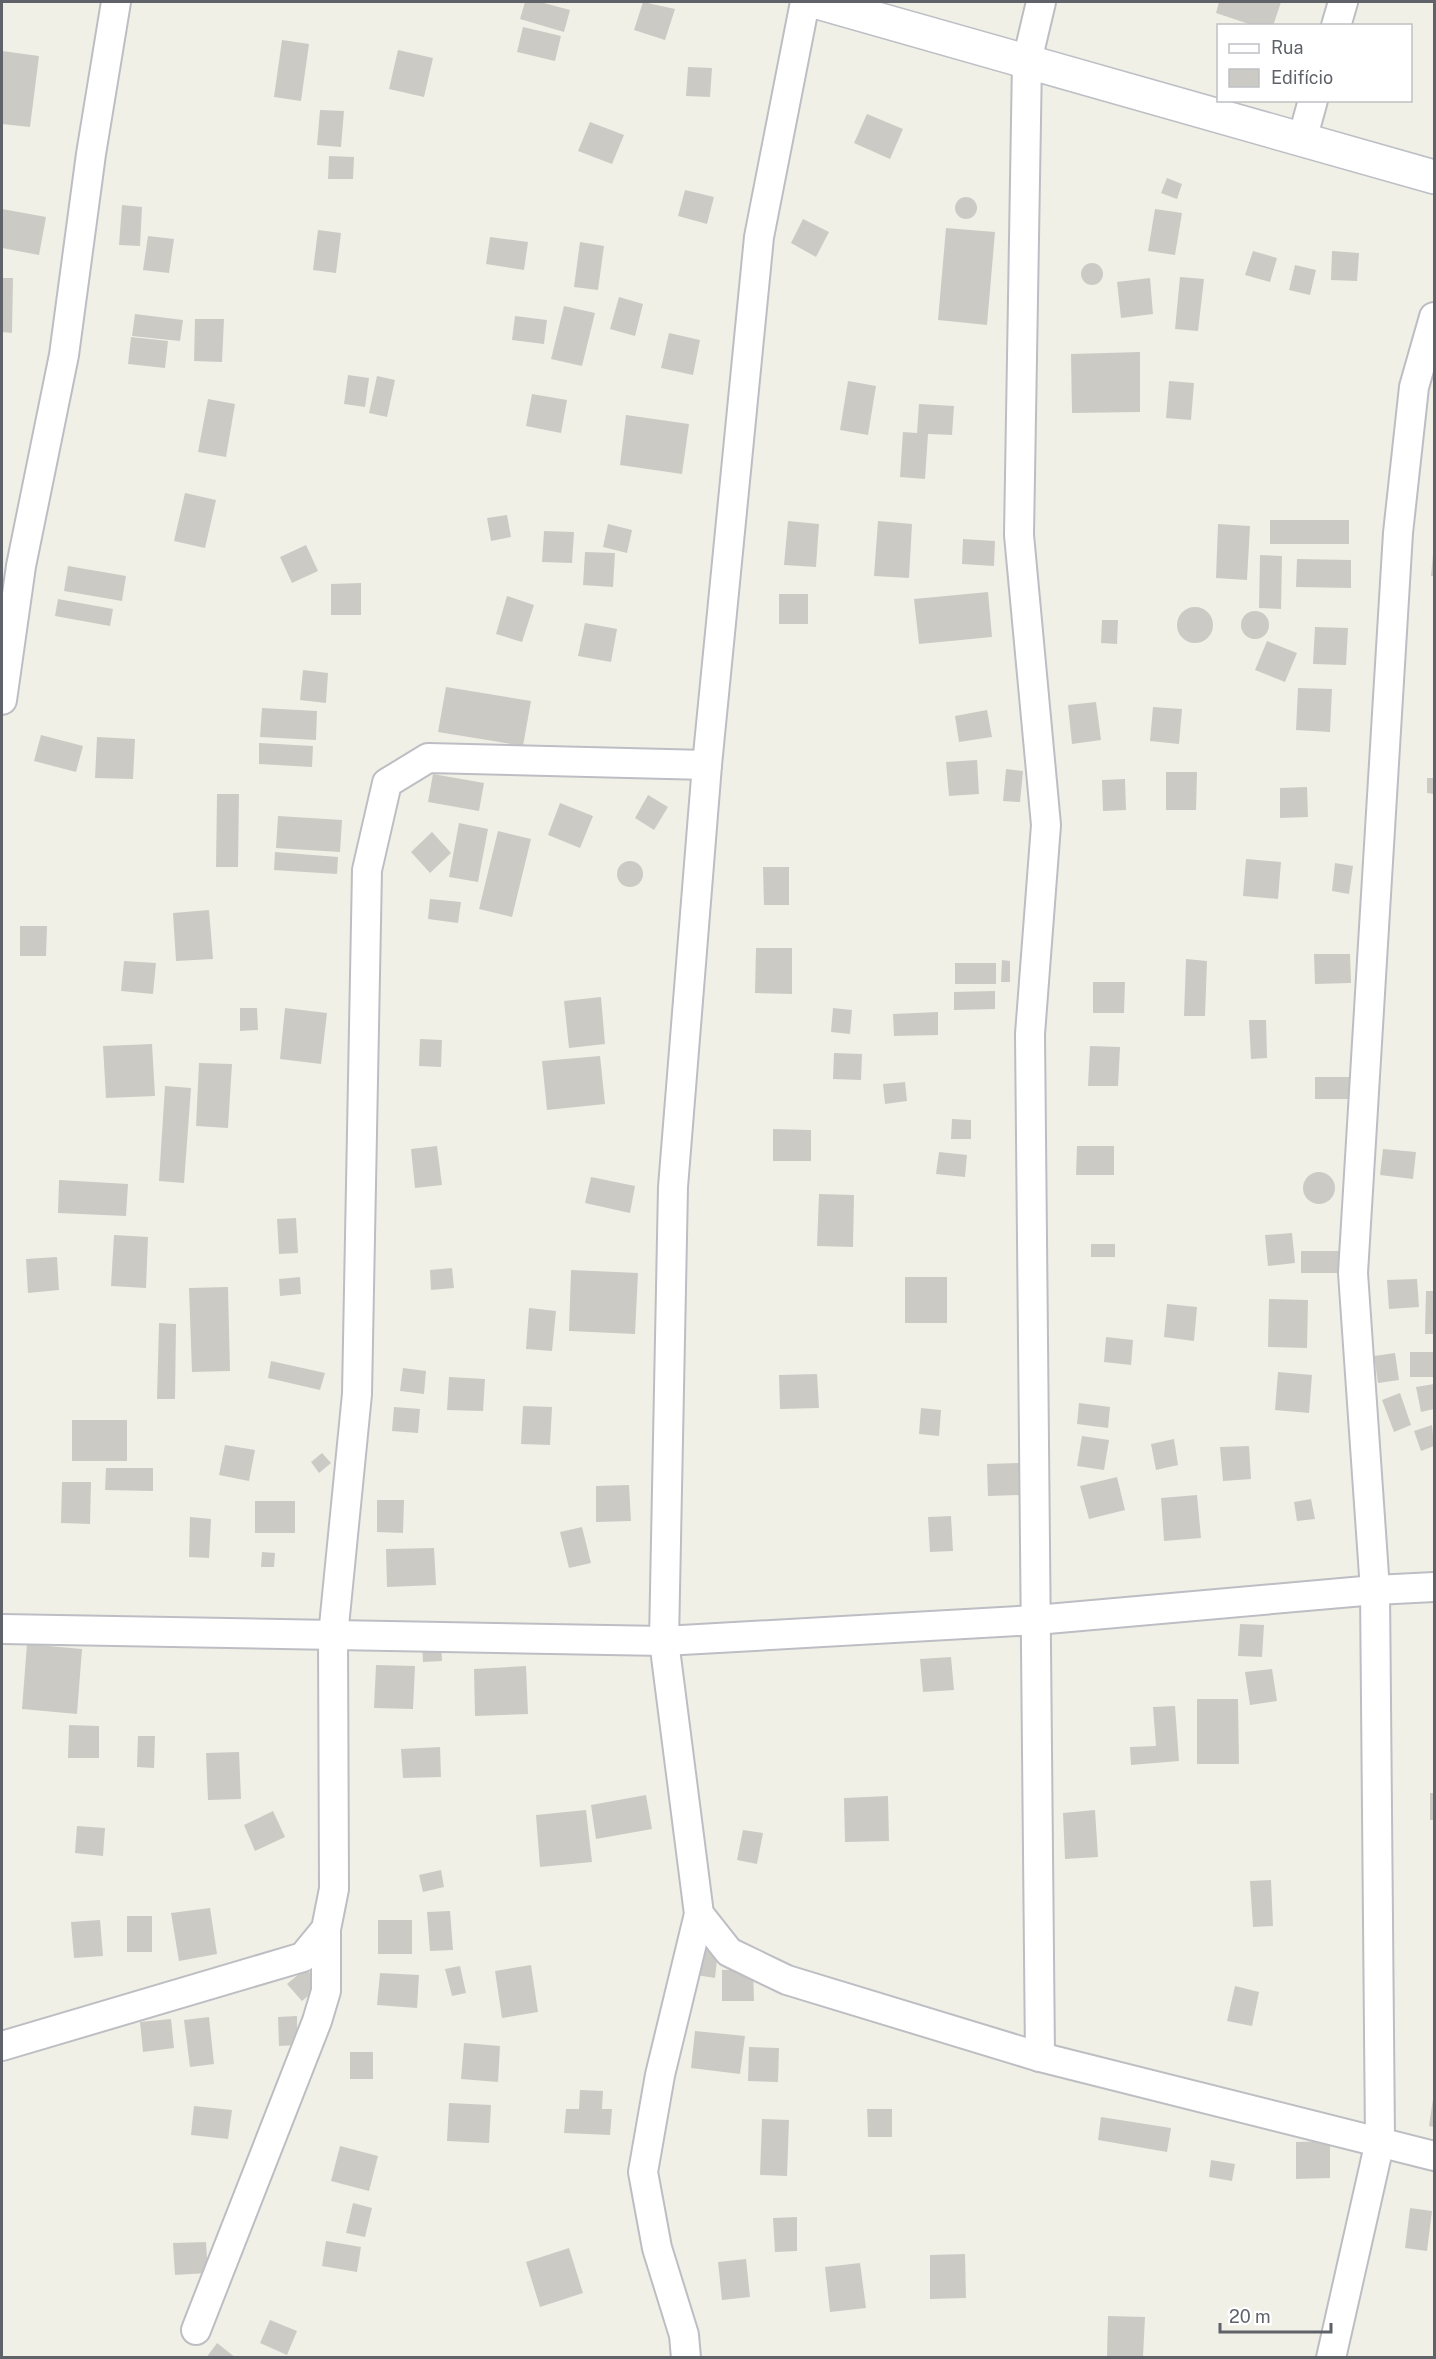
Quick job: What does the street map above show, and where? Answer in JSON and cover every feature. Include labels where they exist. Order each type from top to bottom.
[{"type":"street","points":[[2,700],[21,566],[64,355],[91,154],[116,2]]},
{"type":"street","points":[[686,2358],[684,2335],[657,2248],[643,2172],[660,2075],[699,1914],[664,1641],[674,1186],[706,765],[759,237],[805,2]]},
{"type":"street","points":[[817,2],[1434,177]]},
{"type":"street","points":[[1040,2057],[1030,1034],[1046,825],[1019,535],[1027,61],[1041,2]]},
{"type":"street","points":[[1337,24],[1343,2]]},
{"type":"street","points":[[1302,140],[1312,102]]},
{"type":"street","points":[[1331,2358],[1380,2141],[1375,1590],[1353,1273],[1398,533],[1414,387],[1434,317]]},
{"type":"street","points":[[196,2330],[317,2021],[326,1991],[326,1929],[334,1889],[333,1636],[357,1395],[367,870],[387,783],[428,758],[706,765]]},
{"type":"street","points":[[2,1629],[664,1641],[1036,1620],[1375,1590],[1434,1587]]},
{"type":"street","points":[[699,1914],[729,1953],[787,1980],[1040,2057],[1434,2156]]},
{"type":"street","points":[[2,2046],[303,1957],[326,1929]]},
{"type":"building","points":[[525,2],[540,2],[570,10],[564,32],[520,19]]},
{"type":"building","points":[[643,2],[675,9],[665,40],[634,30]]},
{"type":"building","points":[[1219,2],[1281,2],[1274,24],[1249,24],[1216,13]]},
{"type":"building","points":[[523,27],[561,36],[555,61],[517,52]]},
{"type":"building","points":[[282,40],[309,44],[301,101],[274,97]]},
{"type":"building","points":[[398,50],[433,58],[424,97],[389,89]]},
{"type":"building","points":[[2,51],[39,56],[30,127],[2,124]]},
{"type":"building","points":[[688,67],[712,68],[710,97],[686,96]]},
{"type":"building","points":[[320,110],[344,111],[341,147],[317,145]]},
{"type":"building","points":[[867,114],[903,129],[890,159],[854,143]]},
{"type":"building","points":[[590,122],[624,135],[612,164],[578,151]]},
{"type":"building","points":[[329,156],[354,157],[353,179],[328,179]]},
{"type":"building","points":[[1167,178],[1182,184],[1177,199],[1161,193]]},
{"type":"building","points":[[685,190],[714,197],[707,224],[678,216]]},
{"type":"building","points":[[966,197],[974,200],[977,208],[974,216],[966,219],[958,216],[955,208],[958,200]]},
{"type":"building","points":[[122,205],[142,207],[140,246],[119,245]]},
{"type":"building","points":[[2,209],[46,217],[39,255],[2,248]]},
{"type":"building","points":[[1155,209],[1182,213],[1175,255],[1148,251]]},
{"type":"building","points":[[803,219],[829,232],[816,257],[791,243]]},
{"type":"building","points":[[946,228],[995,232],[987,325],[938,320]]},
{"type":"building","points":[[318,230],[341,233],[336,273],[313,270]]},
{"type":"building","points":[[148,236],[174,239],[169,273],[143,270]]},
{"type":"building","points":[[490,237],[528,242],[524,270],[486,264]]},
{"type":"building","points":[[580,242],[604,246],[598,290],[574,287]]},
{"type":"building","points":[[1253,251],[1277,258],[1270,282],[1245,275]]},
{"type":"building","points":[[1332,251],[1359,253],[1357,281],[1331,280]]},
{"type":"building","points":[[1092,263],[1102,270],[1103,274],[1096,284],[1092,285],[1082,278],[1081,274],[1088,264]]},
{"type":"building","points":[[1295,265],[1316,270],[1310,295],[1289,290]]},
{"type":"building","points":[[1180,277],[1204,279],[1198,331],[1175,329]]},
{"type":"building","points":[[2,278],[13,278],[12,333],[2,332]]},
{"type":"building","points":[[1150,278],[1153,314],[1121,318],[1117,282]]},
{"type":"building","points":[[619,297],[643,304],[635,336],[610,329]]},
{"type":"building","points":[[564,306],[595,313],[582,366],[551,359]]},
{"type":"building","points":[[135,314],[183,320],[180,341],[132,336]]},
{"type":"building","points":[[515,316],[547,320],[544,344],[512,340]]},
{"type":"building","points":[[195,319],[224,319],[222,362],[194,361]]},
{"type":"building","points":[[669,333],[700,340],[693,375],[661,368]]},
{"type":"building","points":[[131,337],[168,341],[165,368],[128,364]]},
{"type":"building","points":[[1140,352],[1140,412],[1072,413],[1071,354]]},
{"type":"building","points":[[348,375],[369,378],[365,407],[344,404]]},
{"type":"building","points":[[377,376],[395,380],[387,417],[369,413]]},
{"type":"building","points":[[848,381],[876,386],[868,435],[840,430]]},
{"type":"building","points":[[1169,381],[1194,383],[1191,420],[1166,418]]},
{"type":"building","points":[[532,394],[567,400],[561,433],[526,426]]},
{"type":"building","points":[[208,399],[235,404],[226,457],[198,452]]},
{"type":"building","points":[[919,404],[954,406],[952,435],[928,434],[925,479],[900,477],[903,432],[917,433]]},
{"type":"building","points":[[626,415],[689,424],[682,474],[620,465]]},
{"type":"building","points":[[185,493],[216,500],[205,548],[174,541]]},
{"type":"building","points":[[507,515],[511,537],[491,541],[487,518]]},
{"type":"building","points":[[1270,520],[1349,520],[1349,544],[1270,544]]},
{"type":"building","points":[[788,521],[819,524],[816,567],[784,565]]},
{"type":"building","points":[[878,521],[912,524],[909,578],[874,576]]},
{"type":"building","points":[[608,524],[632,530],[627,553],[603,547]]},
{"type":"building","points":[[1218,524],[1250,526],[1247,580],[1216,578]]},
{"type":"building","points":[[544,531],[574,532],[572,563],[542,562]]},
{"type":"building","points":[[963,539],[995,541],[994,566],[962,564]]},
{"type":"building","points":[[306,545],[318,571],[292,583],[280,557]]},
{"type":"building","points":[[585,552],[615,553],[613,587],[583,585]]},
{"type":"building","points":[[1433,554],[1434,576],[1431,576]]},
{"type":"building","points":[[1260,555],[1282,556],[1281,609],[1259,608]]},
{"type":"building","points":[[1297,559],[1351,560],[1351,588],[1296,587]]},
{"type":"building","points":[[68,566],[126,576],[122,601],[64,591]]},
{"type":"building","points":[[361,583],[361,615],[331,615],[331,584]]},
{"type":"building","points":[[988,592],[992,637],[919,644],[914,599]]},
{"type":"building","points":[[779,594],[808,594],[808,624],[779,624]]},
{"type":"building","points":[[507,596],[534,605],[522,642],[496,634]]},
{"type":"building","points":[[58,599],[113,609],[110,626],[55,616]]},
{"type":"building","points":[[1195,607],[1208,612],[1213,625],[1208,638],[1195,643],[1182,638],[1177,625],[1182,612]]},
{"type":"building","points":[[1255,611],[1265,615],[1269,625],[1265,635],[1255,639],[1245,635],[1241,625],[1245,615]]},
{"type":"building","points":[[1102,620],[1118,620],[1117,644],[1101,643]]},
{"type":"building","points":[[585,623],[617,629],[611,662],[578,656]]},
{"type":"building","points":[[1315,627],[1348,628],[1346,665],[1313,664]]},
{"type":"building","points":[[1267,641],[1297,653],[1285,682],[1255,670]]},
{"type":"building","points":[[303,670],[328,673],[326,703],[300,700]]},
{"type":"building","points":[[446,687],[531,701],[523,746],[438,732]]},
{"type":"building","points":[[1298,688],[1332,689],[1330,732],[1296,730]]},
{"type":"building","points":[[1096,702],[1101,740],[1072,744],[1068,705]]},
{"type":"building","points":[[1153,707],[1182,709],[1179,744],[1150,741]]},
{"type":"building","points":[[262,708],[317,711],[316,740],[260,737]]},
{"type":"building","points":[[987,710],[992,737],[959,742],[955,716]]},
{"type":"building","points":[[41,735],[83,746],[76,772],[34,761]]},
{"type":"building","points":[[97,737],[135,739],[133,779],[95,778]]},
{"type":"building","points":[[259,743],[313,746],[312,767],[259,764]]},
{"type":"building","points":[[977,760],[979,794],[949,796],[946,762]]},
{"type":"building","points":[[1006,769],[1023,771],[1020,802],[1003,801]]},
{"type":"building","points":[[1166,772],[1197,772],[1196,810],[1166,810]]},
{"type":"building","points":[[433,774],[484,783],[479,811],[428,802]]},
{"type":"building","points":[[1427,778],[1434,778],[1434,794],[1427,793]]},
{"type":"building","points":[[1125,779],[1126,810],[1103,811],[1102,780]]},
{"type":"building","points":[[1307,787],[1308,817],[1280,818],[1280,788]]},
{"type":"building","points":[[217,794],[239,794],[238,867],[216,867]]},
{"type":"building","points":[[648,795],[668,807],[654,830],[635,818]]},
{"type":"building","points":[[560,803],[593,816],[580,848],[548,835]]},
{"type":"building","points":[[278,816],[342,820],[340,852],[276,848]]},
{"type":"building","points":[[459,823],[488,829],[478,882],[449,877]]},
{"type":"building","points":[[498,831],[531,839],[512,917],[479,909]]},
{"type":"building","points":[[432,832],[451,853],[430,873],[411,852]]},
{"type":"building","points":[[275,852],[338,857],[337,874],[274,870]]},
{"type":"building","points":[[1246,859],[1281,862],[1278,899],[1243,896]]},
{"type":"building","points":[[630,861],[639,865],[643,874],[639,883],[630,887],[621,883],[617,874],[621,865]]},
{"type":"building","points":[[1335,863],[1353,866],[1349,894],[1332,891]]},
{"type":"building","points":[[763,867],[789,867],[789,905],[764,905]]},
{"type":"building","points":[[430,899],[461,902],[458,923],[428,919]]},
{"type":"building","points":[[209,910],[213,959],[176,961],[173,913]]},
{"type":"building","points":[[20,926],[47,926],[46,956],[20,956]]},
{"type":"building","points":[[756,948],[792,948],[792,994],[755,993]]},
{"type":"building","points":[[1314,954],[1350,954],[1351,983],[1315,984]]},
{"type":"building","points":[[1186,959],[1207,961],[1205,1016],[1184,1016]]},
{"type":"building","points":[[1002,960],[1010,961],[1010,982],[1001,982]]},
{"type":"building","points":[[124,961],[156,963],[153,994],[121,991]]},
{"type":"building","points":[[955,963],[996,963],[996,984],[955,984]]},
{"type":"building","points":[[1093,982],[1125,982],[1124,1013],[1093,1013]]},
{"type":"building","points":[[995,991],[995,1009],[954,1010],[954,992]]},
{"type":"building","points":[[601,997],[605,1044],[569,1048],[564,1001]]},
{"type":"building","points":[[240,1008],[257,1008],[258,1030],[240,1031]]},
{"type":"building","points":[[285,1008],[327,1013],[321,1064],[280,1059]]},
{"type":"building","points":[[833,1008],[852,1010],[850,1034],[831,1032]]},
{"type":"building","points":[[938,1012],[938,1035],[894,1036],[893,1014]]},
{"type":"building","points":[[1249,1020],[1266,1020],[1267,1058],[1251,1059]]},
{"type":"building","points":[[420,1039],[442,1040],[441,1067],[419,1066]]},
{"type":"building","points":[[152,1044],[155,1096],[106,1098],[103,1046]]},
{"type":"building","points":[[1090,1046],[1120,1047],[1118,1086],[1088,1086]]},
{"type":"building","points":[[834,1053],[862,1054],[861,1080],[833,1079]]},
{"type":"building","points":[[600,1056],[605,1104],[547,1110],[542,1061]]},
{"type":"building","points":[[199,1063],[232,1064],[228,1128],[196,1126]]},
{"type":"building","points":[[1315,1077],[1351,1077],[1351,1099],[1315,1099]]},
{"type":"building","points":[[905,1082],[907,1101],[885,1104],[883,1084]]},
{"type":"building","points":[[165,1086],[191,1088],[184,1183],[159,1181]]},
{"type":"building","points":[[952,1119],[971,1120],[971,1139],[951,1139]]},
{"type":"building","points":[[773,1129],[811,1130],[811,1161],[773,1161]]},
{"type":"building","points":[[437,1146],[442,1185],[415,1188],[411,1149]]},
{"type":"building","points":[[1077,1146],[1114,1146],[1114,1175],[1076,1175]]},
{"type":"building","points":[[1383,1149],[1416,1152],[1413,1179],[1380,1175]]},
{"type":"building","points":[[939,1152],[967,1155],[965,1177],[936,1174]]},
{"type":"building","points":[[1319,1172],[1330,1177],[1335,1188],[1330,1199],[1319,1204],[1308,1199],[1303,1188],[1308,1177]]},
{"type":"building","points":[[591,1177],[635,1186],[630,1213],[585,1203]]},
{"type":"building","points":[[59,1180],[128,1184],[126,1216],[58,1213]]},
{"type":"building","points":[[819,1194],[854,1195],[853,1247],[817,1246]]},
{"type":"building","points":[[296,1218],[298,1253],[279,1254],[277,1219]]},
{"type":"building","points":[[1292,1233],[1295,1263],[1268,1266],[1265,1235]]},
{"type":"building","points":[[114,1235],[148,1237],[146,1288],[111,1286]]},
{"type":"building","points":[[1091,1244],[1115,1244],[1115,1257],[1091,1257]]},
{"type":"building","points":[[1301,1251],[1340,1251],[1340,1273],[1301,1273]]},
{"type":"building","points":[[57,1257],[59,1290],[28,1293],[26,1259]]},
{"type":"building","points":[[452,1268],[454,1288],[431,1290],[430,1270]]},
{"type":"building","points":[[571,1270],[638,1273],[635,1334],[569,1331]]},
{"type":"building","points":[[300,1277],[301,1294],[280,1296],[279,1279]]},
{"type":"building","points":[[905,1277],[947,1277],[947,1323],[905,1323]]},
{"type":"building","points":[[1417,1279],[1419,1307],[1389,1309],[1387,1280]]},
{"type":"building","points":[[228,1287],[230,1371],[192,1372],[189,1288]]},
{"type":"building","points":[[1426,1291],[1434,1291],[1434,1334],[1425,1334]]},
{"type":"building","points":[[1269,1299],[1308,1300],[1307,1348],[1268,1347]]},
{"type":"building","points":[[1167,1304],[1197,1307],[1194,1341],[1164,1337]]},
{"type":"building","points":[[529,1308],[556,1311],[552,1351],[526,1349]]},
{"type":"building","points":[[159,1323],[176,1324],[175,1399],[157,1399]]},
{"type":"building","points":[[1106,1337],[1133,1340],[1131,1365],[1104,1362]]},
{"type":"building","points":[[1410,1352],[1434,1352],[1434,1377],[1410,1377]]},
{"type":"building","points":[[1395,1353],[1399,1380],[1378,1383],[1374,1356]]},
{"type":"building","points":[[271,1361],[325,1373],[320,1390],[268,1378]]},
{"type":"building","points":[[403,1368],[426,1371],[424,1394],[400,1391]]},
{"type":"building","points":[[1278,1372],[1312,1375],[1309,1413],[1275,1410]]},
{"type":"building","points":[[817,1374],[819,1408],[780,1409],[779,1375]]},
{"type":"building","points":[[449,1377],[485,1379],[483,1411],[447,1410]]},
{"type":"building","points":[[1434,1384],[1434,1409],[1421,1412],[1416,1387]]},
{"type":"building","points":[[1400,1393],[1411,1425],[1394,1432],[1382,1400]]},
{"type":"building","points":[[1079,1403],[1110,1407],[1108,1428],[1077,1424]]},
{"type":"building","points":[[523,1406],[552,1407],[550,1445],[521,1444]]},
{"type":"building","points":[[394,1407],[420,1409],[418,1433],[392,1431]]},
{"type":"building","points":[[921,1408],[941,1410],[939,1436],[919,1434]]},
{"type":"building","points":[[72,1420],[127,1420],[127,1461],[72,1461]]},
{"type":"building","points":[[1432,1425],[1434,1446],[1421,1451],[1414,1431]]},
{"type":"building","points":[[1082,1436],[1109,1440],[1104,1470],[1077,1466]]},
{"type":"building","points":[[1174,1439],[1178,1465],[1156,1470],[1151,1444]]},
{"type":"building","points":[[225,1445],[255,1450],[249,1481],[219,1475]]},
{"type":"building","points":[[1249,1446],[1251,1479],[1223,1481],[1220,1447]]},
{"type":"building","points":[[322,1453],[331,1463],[319,1473],[311,1462]]},
{"type":"building","points":[[1020,1463],[1020,1495],[988,1496],[987,1464]]},
{"type":"building","points":[[106,1468],[153,1468],[153,1491],[105,1490]]},
{"type":"building","points":[[1117,1477],[1125,1510],[1089,1519],[1080,1486]]},
{"type":"building","points":[[62,1482],[91,1482],[90,1524],[61,1523]]},
{"type":"building","points":[[629,1485],[631,1521],[596,1522],[596,1486]]},
{"type":"building","points":[[1197,1495],[1201,1538],[1164,1541],[1161,1498]]},
{"type":"building","points":[[1311,1499],[1315,1519],[1297,1521],[1294,1502]]},
{"type":"building","points":[[377,1500],[404,1500],[403,1533],[377,1532]]},
{"type":"building","points":[[255,1501],[295,1501],[295,1533],[255,1533]]},
{"type":"building","points":[[951,1516],[953,1551],[930,1552],[928,1517]]},
{"type":"building","points":[[190,1517],[211,1519],[209,1558],[189,1557]]},
{"type":"building","points":[[582,1527],[591,1563],[569,1568],[560,1532]]},
{"type":"building","points":[[434,1548],[436,1585],[387,1587],[386,1549]]},
{"type":"building","points":[[262,1552],[275,1553],[274,1567],[261,1567]]},
{"type":"building","points":[[1240,1624],[1264,1625],[1262,1657],[1238,1656]]},
{"type":"building","points":[[441,1641],[442,1661],[423,1662],[422,1643]]},
{"type":"building","points":[[27,1644],[82,1649],[77,1714],[22,1709]]},
{"type":"building","points":[[951,1657],[954,1690],[923,1692],[920,1659]]},
{"type":"building","points":[[376,1665],[415,1666],[413,1709],[374,1708]]},
{"type":"building","points":[[526,1666],[528,1714],[475,1716],[474,1669]]},
{"type":"building","points":[[1272,1669],[1277,1701],[1250,1705],[1245,1672]]},
{"type":"building","points":[[1197,1699],[1238,1699],[1239,1764],[1197,1764]]},
{"type":"building","points":[[1175,1706],[1179,1761],[1131,1765],[1130,1747],[1156,1746],[1153,1707]]},
{"type":"building","points":[[69,1725],[99,1726],[99,1758],[68,1758]]},
{"type":"building","points":[[138,1736],[155,1736],[154,1768],[137,1767]]},
{"type":"building","points":[[440,1747],[441,1777],[403,1778],[401,1749]]},
{"type":"building","points":[[239,1752],[241,1799],[208,1800],[206,1753]]},
{"type":"building","points":[[1430,1793],[1434,1793],[1434,1820],[1430,1820]]},
{"type":"building","points":[[646,1795],[652,1829],[596,1839],[591,1805]]},
{"type":"building","points":[[888,1796],[889,1841],[845,1842],[844,1798]]},
{"type":"building","points":[[586,1810],[592,1862],[540,1867],[536,1815]]},
{"type":"building","points":[[1095,1810],[1098,1857],[1065,1859],[1063,1813]]},
{"type":"building","points":[[273,1811],[285,1837],[255,1851],[244,1825]]},
{"type":"building","points":[[77,1826],[105,1828],[103,1856],[75,1853]]},
{"type":"building","points":[[743,1830],[763,1833],[757,1864],[737,1860]]},
{"type":"building","points":[[441,1870],[444,1887],[423,1892],[419,1875]]},
{"type":"building","points":[[1271,1880],[1273,1926],[1253,1927],[1250,1881]]},
{"type":"building","points":[[210,1908],[217,1954],[179,1961],[171,1913]]},
{"type":"building","points":[[450,1911],[453,1950],[430,1951],[427,1912]]},
{"type":"building","points":[[127,1916],[152,1916],[152,1952],[127,1952]]},
{"type":"building","points":[[100,1920],[103,1956],[74,1958],[71,1922]]},
{"type":"building","points":[[378,1920],[412,1920],[412,1954],[378,1954]]},
{"type":"building","points":[[699,1949],[718,1951],[715,1978],[696,1975]]},
{"type":"building","points":[[531,1965],[538,2012],[502,2018],[495,1971]]},
{"type":"building","points":[[460,1966],[466,1993],[452,1996],[445,1969]]},
{"type":"building","points":[[306,1968],[320,1986],[302,2001],[287,1984]]},
{"type":"building","points":[[753,1969],[754,2001],[722,2001],[722,1970]]},
{"type":"building","points":[[380,1973],[419,1975],[417,2008],[377,2005]]},
{"type":"building","points":[[1235,1986],[1259,1992],[1252,2026],[1227,2021]]},
{"type":"building","points":[[297,2016],[297,2045],[279,2046],[278,2017]]},
{"type":"building","points":[[209,2017],[214,2064],[190,2067],[184,2020]]},
{"type":"building","points":[[171,2019],[174,2048],[143,2052],[140,2022]]},
{"type":"building","points":[[695,2031],[745,2036],[740,2074],[691,2068]]},
{"type":"building","points":[[464,2043],[500,2046],[498,2082],[461,2079]]},
{"type":"building","points":[[749,2047],[779,2048],[778,2082],[748,2081]]},
{"type":"building","points":[[350,2052],[373,2052],[373,2079],[350,2079]]},
{"type":"building","points":[[580,2090],[603,2091],[602,2109],[612,2109],[610,2135],[564,2133],[566,2109],[579,2109]]},
{"type":"building","points":[[1434,2099],[1434,2127],[1429,2126]]},
{"type":"building","points":[[449,2103],[491,2105],[489,2143],[447,2141]]},
{"type":"building","points":[[194,2106],[232,2110],[228,2139],[191,2135]]},
{"type":"building","points":[[867,2109],[892,2109],[892,2137],[868,2137]]},
{"type":"building","points":[[1101,2117],[1171,2128],[1167,2152],[1098,2140]]},
{"type":"building","points":[[762,2119],[789,2120],[787,2176],[760,2175]]},
{"type":"building","points":[[1330,2141],[1330,2178],[1296,2179],[1296,2142]]},
{"type":"building","points":[[340,2146],[378,2156],[369,2191],[331,2181]]},
{"type":"building","points":[[1211,2160],[1235,2164],[1232,2181],[1209,2177]]},
{"type":"building","points":[[353,2203],[372,2208],[365,2237],[346,2233]]},
{"type":"building","points":[[1410,2208],[1432,2211],[1427,2251],[1405,2248]]},
{"type":"building","points":[[797,2217],[797,2251],[775,2252],[773,2218]]},
{"type":"building","points":[[326,2241],[361,2247],[357,2272],[322,2266]]},
{"type":"building","points":[[206,2242],[208,2273],[175,2275],[173,2243]]},
{"type":"building","points":[[569,2248],[583,2293],[540,2307],[526,2262]]},
{"type":"building","points":[[965,2254],[966,2298],[930,2299],[930,2255]]},
{"type":"building","points":[[746,2259],[750,2297],[722,2300],[718,2262]]},
{"type":"building","points":[[860,2263],[866,2308],[830,2312],[825,2267]]},
{"type":"building","points":[[1108,2316],[1145,2317],[1143,2357],[1107,2356]]},
{"type":"building","points":[[270,2320],[297,2331],[287,2355],[260,2343]]},
{"type":"building","points":[[217,2343],[236,2358],[206,2358]]}]
